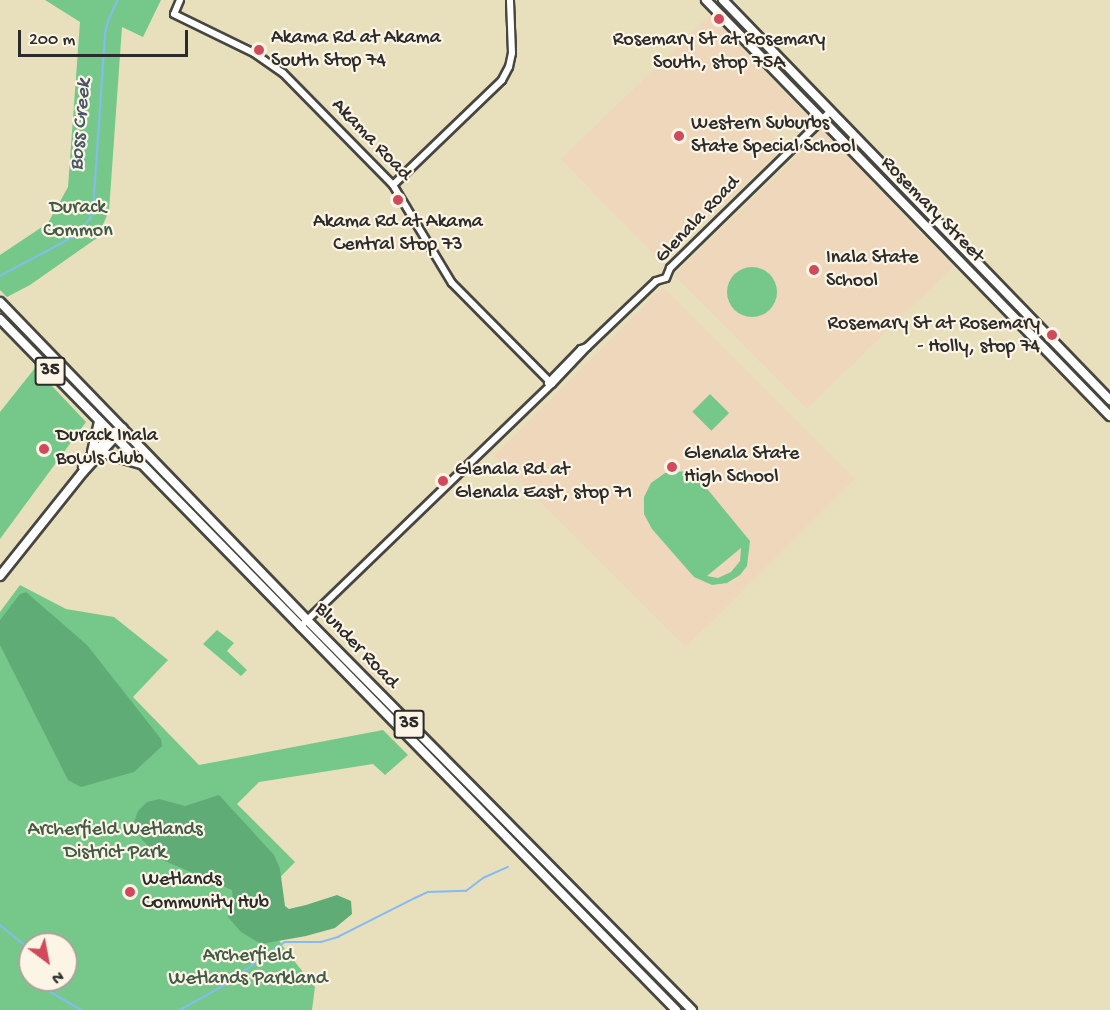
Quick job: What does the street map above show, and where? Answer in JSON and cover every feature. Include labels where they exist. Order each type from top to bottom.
[{"type":"main road","name":"Rosemary Street","points":[[706,0],[821,121],[1110,416]]},
{"type":"main road","name":"Rosemary Street","points":[[723,0],[1110,400]]},
{"type":"main road","name":"Blunder Road","points":[[0,302],[307,620],[692,1010]]},
{"type":"main road","name":"Blunder Road","points":[[0,319],[676,1010]]},
{"type":"main road","points":[[83,472],[92,455],[99,422]]},
{"type":"main road","points":[[92,455],[123,428]]},
{"type":"main road","points":[[0,576],[83,472],[102,453],[113,436]]},
{"type":"main road","points":[[102,453],[141,464]]},
{"type":"street","name":"Akama Road","points":[[180,0],[174,14],[254,53],[283,73],[393,185],[452,283],[550,383]]},
{"type":"street","points":[[393,185],[502,80],[509,67],[512,53],[510,0]]},
{"type":"street","name":"Glenala Road","points":[[300,627],[538,395],[581,349],[587,347],[656,281],[666,278],[670,268],[830,112]]},
{"type":"shaded area","name":"Western Suburbs State Special School","points":[[710,15],[810,119],[797,134],[772,109],[760,121],[784,146],[662,263],[561,159]]},
{"type":"shaded area","name":"Inala State School","points":[[821,133],[826,134],[892,202],[896,209],[954,266],[807,409],[674,275]]},
{"type":"shaded area","name":"Glenala State High School","points":[[663,287],[855,479],[686,648],[494,456]]},
{"type":"green space","name":"Durack Common","points":[[45,0],[161,0],[143,37],[122,27],[109,211],[97,238],[30,285],[7,297],[0,290],[0,255],[48,223],[68,187],[80,22]]},
{"type":"green space","points":[[747,267],[757,267],[770,274],[777,287],[777,297],[770,310],[757,317],[747,317],[738,313],[731,306],[727,297],[727,287],[731,278],[738,271]]},
{"type":"green space","points":[[35,368],[86,422],[0,539],[0,412]]},
{"type":"green space","points":[[710,394],[729,413],[711,431],[692,412]]},
{"type":"green space","points":[[690,468],[750,541],[747,566],[740,575],[727,583],[712,585],[694,577],[652,529],[644,514],[644,497],[651,483],[665,473],[686,471]],"holes":[[[741,548],[740,561],[731,572],[718,578],[707,576]]]},
{"type":"green space","name":"Archerfield Wetlands District Park","points":[[20,585],[66,609],[114,617],[168,660],[133,697],[199,765],[383,730],[408,755],[385,775],[373,764],[259,782],[237,804],[295,862],[255,903],[284,948],[315,987],[312,1010],[0,1010],[0,612]]},
{"type":"green space","points":[[26,592],[87,645],[161,739],[162,746],[134,772],[81,787],[68,780],[0,645],[0,620],[20,594]]},
{"type":"green space","points":[[217,630],[234,643],[227,651],[247,670],[241,676],[203,644]]},
{"type":"green space","points":[[219,795],[274,855],[280,869],[285,906],[289,909],[337,895],[351,901],[352,914],[335,928],[261,944],[241,932],[228,917],[233,902],[232,890],[165,861],[143,841],[133,825],[138,811],[147,802],[159,799],[185,806]]},
{"type":"waterway","name":"Boss Creek","points":[[0,276],[75,236],[90,219],[93,211],[105,34],[108,21],[118,0]]},
{"type":"waterway","points":[[180,1010],[223,986],[285,942],[321,942],[338,937],[428,892],[466,891],[483,878],[508,867]]},
{"type":"waterway","points":[[0,925],[18,939]]},
{"type":"waterway","points":[[50,992],[81,1010]]},
{"type":"place","name":"Rosemary St at Rosemary South, stop 75A","points":[[719,19]]},
{"type":"place","name":"Akama Rd at Akama South Stop 74","points":[[259,50]]},
{"type":"place","name":"Western Suburbs State Special School","points":[[679,136]]},
{"type":"place","name":"Akama Rd at Akama Central Stop 73","points":[[398,200]]},
{"type":"place","name":"Inala State School","points":[[814,270]]},
{"type":"place","name":"Rosemary St at Rosemary - Holly, stop 74","points":[[1052,335]]},
{"type":"place","name":"Durack Inala Bowls Club","points":[[44,449]]},
{"type":"place","name":"Glenala State High School","points":[[672,467]]},
{"type":"place","name":"Glenala Rd at Glenala East, stop 71","points":[[443,481]]},
{"type":"place","name":"Wetlands Community Hub","points":[[130,892]]},
{"type":"park label","name":"Archerfield Wetlands Parkland","points":[[248,968]]}]
